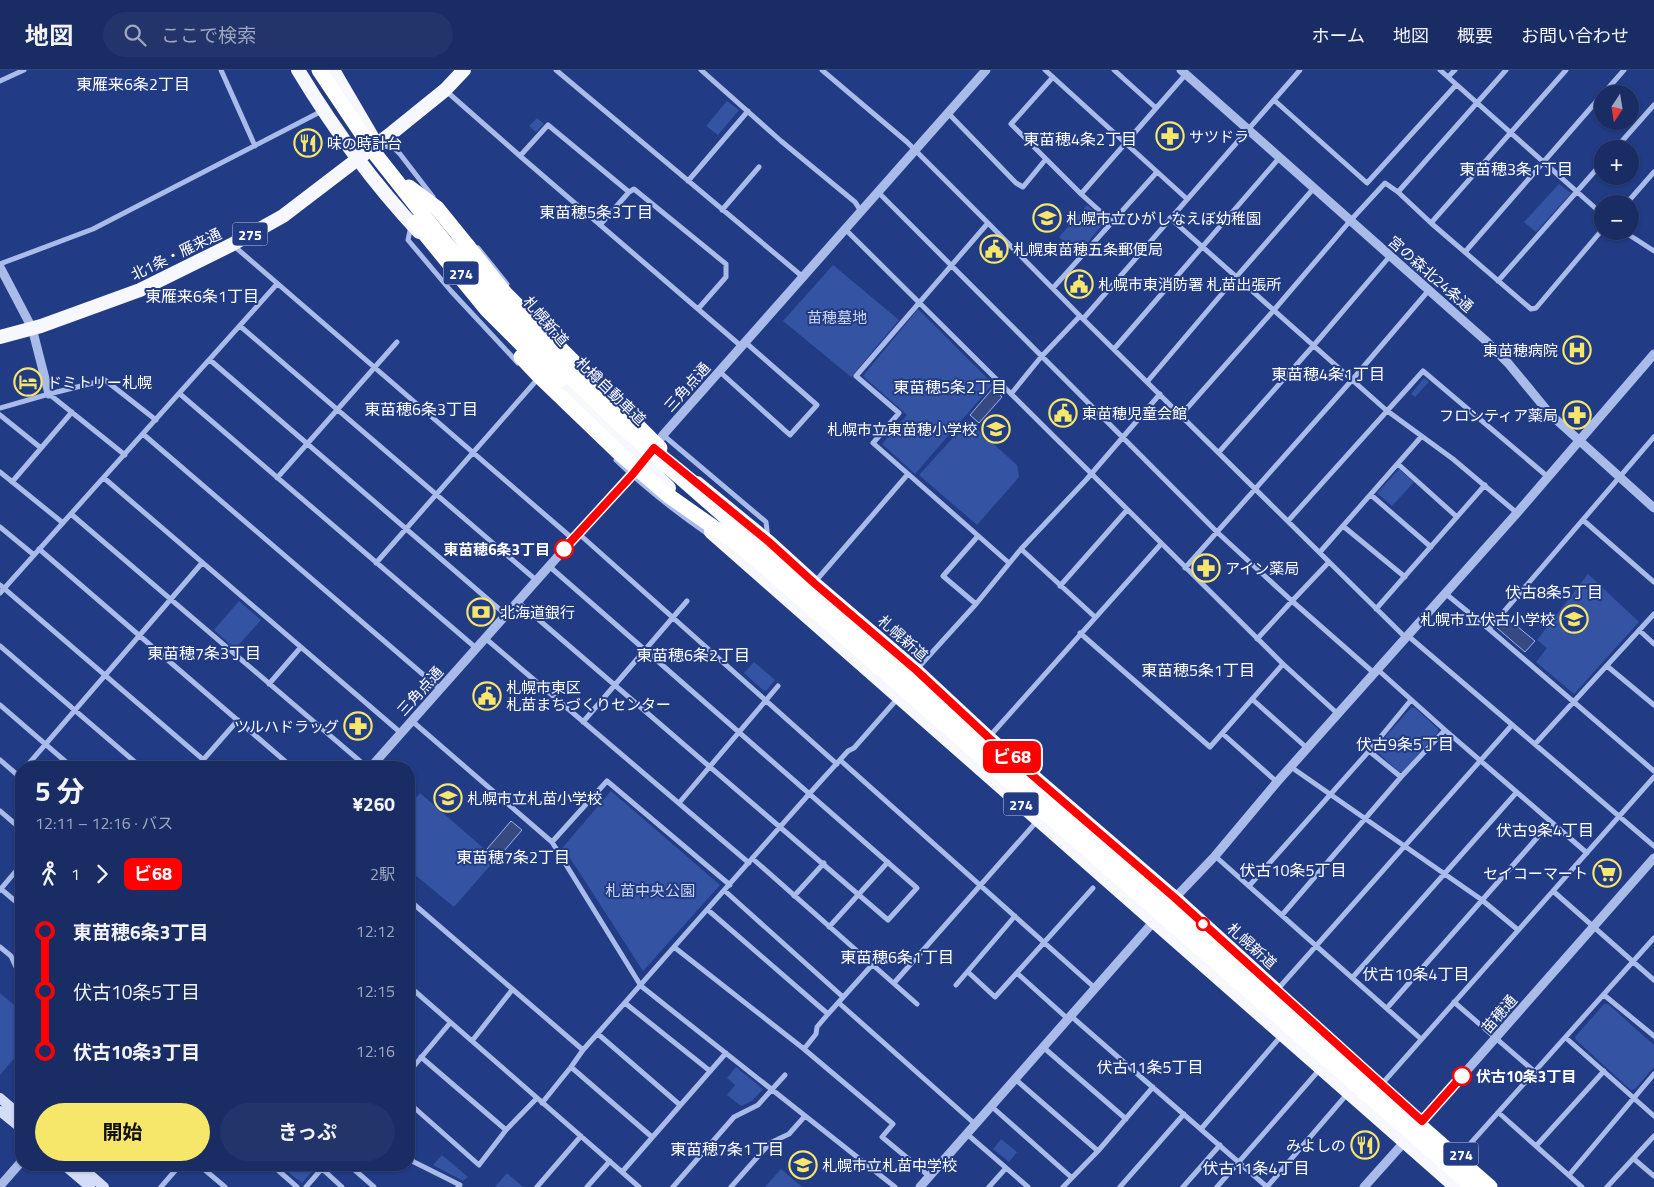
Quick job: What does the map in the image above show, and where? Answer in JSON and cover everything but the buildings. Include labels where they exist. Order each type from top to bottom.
[{"type":"highway","name":"札幌新道","points":[[298,70],[322,111],[358,160],[412,224],[715,536],[744,548],[900,696],[1153,922],[1456,1187]]},
{"type":"highway","name":"札樽自動車道","points":[[308,70],[340,121],[435,248],[487,310],[521,344],[627,444],[744,548],[1473,1187]]},
{"type":"highway","name":"札樽自動車道","points":[[319,70],[366,141],[444,241],[536,343],[744,548],[1490,1187]]},
{"type":"highway","name":"札幌新道","points":[[333,70],[377,145],[409,187],[563,365],[654,448],[769,542],[916,670],[989,738],[1175,898],[1381,1085],[1500,1187]]},
{"type":"highway","name":"北1条・雁来通","points":[[0,337],[32,328],[140,290],[283,216],[377,145],[445,90],[464,70]]},
{"type":"highway","points":[[409,187],[437,208],[470,243],[505,293],[651,439],[744,548]]},
{"type":"highway","points":[[430,243],[436,260],[539,376],[618,452],[669,496],[744,548]]},
{"type":"main road","points":[[0,1098],[15,1111]]},
{"type":"main road","points":[[0,1110],[15,1123]]},
{"type":"main road","points":[[70,1171],[84,1185]]},
{"type":"main road","points":[[86,1171],[104,1187]]},
{"type":"street","points":[[0,80],[24,70]]},
{"type":"street","points":[[222,70],[254,146]]},
{"type":"street","points":[[556,70],[803,276]]},
{"type":"street","points":[[701,70],[855,202],[861,211]]},
{"type":"street","points":[[822,70],[915,151],[1376,609],[1654,846]]},
{"type":"street","name":"三角点通","points":[[375,761],[505,614],[632,475],[663,434],[986,70]]},
{"type":"street","points":[[1045,70],[1187,199]]},
{"type":"street","points":[[1114,70],[1156,108]]},
{"type":"street","points":[[1011,394],[1041,357],[1081,318],[1300,70]]},
{"type":"street","points":[[1440,70],[1594,207]]},
{"type":"street","points":[[1448,77],[1455,70]]},
{"type":"street","points":[[1398,192],[1506,70]]},
{"type":"street","points":[[1431,223],[1566,70]]},
{"type":"street","points":[[1611,85],[1624,70]]},
{"type":"street","points":[[1081,194],[1156,108],[1184,72]]},
{"type":"street","name":"宮の森北24条通","points":[[1184,72],[1429,290],[1508,363],[1550,414],[1654,508]]},
{"type":"street","points":[[1053,78],[1011,124],[1112,222]]},
{"type":"street","points":[[1274,100],[1367,183],[1456,84]]},
{"type":"street","points":[[445,90],[698,309],[817,405],[790,435],[720,372]]},
{"type":"street","points":[[1465,252],[1594,104]]},
{"type":"street","points":[[1623,140],[1654,105]]},
{"type":"street","points":[[125,455],[49,394],[32,328],[0,265],[93,229],[322,111]]},
{"type":"street","points":[[688,181],[748,111]]},
{"type":"street","points":[[948,114],[1016,183],[1023,187],[1046,159]]},
{"type":"street","points":[[520,156],[548,124],[629,192]]},
{"type":"street","points":[[377,145],[393,147],[427,191],[455,220]]},
{"type":"street","points":[[1114,349],[1280,157]]},
{"type":"street","points":[[722,210],[759,167]]},
{"type":"street","points":[[1053,288],[1157,172]]},
{"type":"street","points":[[1498,281],[1594,172]]},
{"type":"street","points":[[1634,195],[1654,172]]},
{"type":"street","points":[[1648,179],[1654,184]]},
{"type":"street","points":[[1181,415],[1385,183],[1398,192],[1531,309],[1536,308],[1594,239]]},
{"type":"street","points":[[1147,382],[1236,276],[1314,188]]},
{"type":"street","points":[[600,225],[629,192],[634,189],[726,264],[726,277],[698,309]]},
{"type":"street","points":[[878,192],[1217,532],[1292,600],[1411,700],[1586,852]]},
{"type":"street","points":[[1170,218],[1386,410],[1453,459],[1517,513]]},
{"type":"street","points":[[988,223],[856,376],[899,413],[873,444],[1009,563]]},
{"type":"street","points":[[412,224],[408,240],[451,291],[522,368]]},
{"type":"street","points":[[845,229],[1257,639],[1338,714]]},
{"type":"street","points":[[1637,240],[1654,251]]},
{"type":"street","points":[[470,243],[512,291]]},
{"type":"street","points":[[232,244],[473,452],[672,617],[981,885],[1095,988]]},
{"type":"street","points":[[1219,452],[1314,346],[1390,256]]},
{"type":"street","points":[[0,593],[2,586],[34,555],[277,284]]},
{"type":"street","points":[[1185,568],[1429,290]]},
{"type":"street","points":[[240,326],[536,580]]},
{"type":"street","points":[[278,478],[397,342]]},
{"type":"street","points":[[920,1187],[1153,922],[1215,856],[1277,782],[1406,636],[1446,594],[1654,354]]},
{"type":"street","points":[[210,360],[505,614]]},
{"type":"street","points":[[581,360],[587,368],[592,391]]},
{"type":"street","points":[[1288,521],[1423,371],[1548,477]]},
{"type":"street","points":[[529,375],[542,389]]},
{"type":"street","points":[[0,408],[105,380],[156,420]]},
{"type":"street","points":[[376,563],[535,382]]},
{"type":"street","points":[[180,394],[476,648]]},
{"type":"street","points":[[916,670],[1160,394]]},
{"type":"street","points":[[12,482],[72,412]]},
{"type":"street","points":[[0,414],[41,448]]},
{"type":"street","points":[[143,434],[440,689]]},
{"type":"street","points":[[663,434],[766,522],[769,542]]},
{"type":"street","points":[[1320,552],[1421,437]]},
{"type":"street","points":[[1490,629],[1654,437]]},
{"type":"street","points":[[611,455],[676,512],[744,548]]},
{"type":"street","points":[[1398,464],[1457,517]]},
{"type":"street","points":[[0,472],[63,523]]},
{"type":"street","points":[[814,583],[908,474]]},
{"type":"street","points":[[104,478],[401,733]]},
{"type":"street","points":[[1376,609],[1485,485]]},
{"type":"street","points":[[1371,495],[1431,547]]},
{"type":"street","points":[[1060,586],[1127,510]]},
{"type":"street","points":[[71,514],[361,761]]},
{"type":"street","points":[[1583,520],[1654,582]]},
{"type":"street","points":[[1343,526],[1405,577]]},
{"type":"street","points":[[0,528],[34,555]]},
{"type":"street","points":[[976,604],[943,576],[978,536]]},
{"type":"street","points":[[989,738],[1080,633],[1161,544]]},
{"type":"street","points":[[39,549],[285,761]]},
{"type":"street","points":[[1021,549],[1095,617]]},
{"type":"street","points":[[1257,639],[1329,562]]},
{"type":"street","points":[[31,761],[202,564]]},
{"type":"street","points":[[517,601],[781,826],[888,920],[917,888],[549,565]]},
{"type":"street","points":[[2,586],[203,759],[238,720]]},
{"type":"street","points":[[1446,594],[1490,629],[1654,771]]},
{"type":"street","points":[[583,722],[687,601]]},
{"type":"street","points":[[1535,744],[1654,614]]},
{"type":"street","points":[[1639,630],[1654,644]]},
{"type":"street","points":[[1080,633],[1210,747],[1283,664]]},
{"type":"street","points":[[485,638],[679,803],[794,896],[917,1004]]},
{"type":"street","points":[[0,646],[134,761]]},
{"type":"street","points":[[269,684],[301,647]]},
{"type":"street","points":[[1607,666],[1654,705]]},
{"type":"street","points":[[679,803],[778,686]]},
{"type":"street","points":[[542,1103],[571,1068],[583,1050],[810,793],[900,696]]},
{"type":"street","points":[[1252,699],[1307,748]]},
{"type":"street","points":[[1249,886],[1411,700]]},
{"type":"street","points":[[0,705],[65,761]]},
{"type":"street","points":[[412,721],[552,842],[641,986],[896,1187]]},
{"type":"street","points":[[1277,990],[1512,725]]},
{"type":"street","points":[[1282,915],[1401,777],[1445,730]]},
{"type":"street","points":[[1222,734],[1277,782]]},
{"type":"street","points":[[1369,750],[1401,777]]},
{"type":"street","points":[[0,760],[15,771]]},
{"type":"street","points":[[1291,766],[1482,900],[1518,930]]},
{"type":"street","points":[[1381,1085],[1654,777]]},
{"type":"street","points":[[552,842],[607,781],[730,885]]},
{"type":"street","points":[[1352,978],[1516,793]]},
{"type":"street","points":[[0,811],[15,824]]},
{"type":"street","points":[[894,983],[1039,819]]},
{"type":"street","points":[[1387,1008],[1551,822]]},
{"type":"street","points":[[1215,856],[1421,1038]]},
{"type":"street","name":"苗穂通","points":[[1364,1187],[1654,858]]},
{"type":"street","points":[[829,927],[888,862]]},
{"type":"street","points":[[794,896],[824,863]]},
{"type":"street","points":[[15,873],[1,889],[15,901]]},
{"type":"street","points":[[968,972],[995,997],[1093,888]]},
{"type":"street","points":[[725,891],[844,997]]},
{"type":"street","points":[[1552,891],[1654,980]]},
{"type":"street","points":[[415,905],[583,1050]]},
{"type":"street","points":[[708,910],[828,1014]]},
{"type":"street","points":[[956,985],[1015,916]]},
{"type":"street","points":[[1461,1154],[1654,938]]},
{"type":"street","points":[[0,947],[11,956],[15,965]]},
{"type":"street","points":[[674,947],[804,1048],[893,1124],[882,1137],[929,1176]]},
{"type":"street","points":[[804,1048],[816,1034],[817,1027],[872,964]]},
{"type":"street","points":[[1017,973],[1153,1087],[1267,1187],[1348,1093]]},
{"type":"street","points":[[472,1041],[512,990]]},
{"type":"street","points":[[415,991],[639,1187]]},
{"type":"street","points":[[1604,995],[1654,1036]]},
{"type":"street","points":[[1454,1002],[1535,1072]]},
{"type":"street","points":[[626,1003],[710,1071]]},
{"type":"street","points":[[839,1003],[975,1124]]},
{"type":"street","points":[[415,1064],[450,1022]]},
{"type":"street","points":[[598,1034],[680,1105]]},
{"type":"street","points":[[1201,1129],[1282,1035]]},
{"type":"street","points":[[1566,1038],[1654,1116]]},
{"type":"street","points":[[1043,1047],[1126,1118]]},
{"type":"street","points":[[622,1172],[726,1053]]},
{"type":"street","points":[[421,1057],[506,1130]]},
{"type":"street","points":[[571,1068],[652,1137]]},
{"type":"street","points":[[1217,1187],[1321,1068]]},
{"type":"street","points":[[1536,1146],[1604,1072]]},
{"type":"street","points":[[1568,1175],[1654,1074]]},
{"type":"street","points":[[673,1187],[734,1117],[758,1105],[785,1075]]},
{"type":"street","points":[[1015,1079],[1098,1151]]},
{"type":"street","points":[[1063,1187],[1098,1151],[1153,1087]]},
{"type":"street","points":[[415,1107],[479,1165],[506,1130],[537,1098]]},
{"type":"street","points":[[992,1106],[1071,1177]]},
{"type":"street","points":[[1499,1113],[1582,1187]]},
{"type":"street","points":[[1120,1187],[1184,1114]]},
{"type":"street","points":[[731,1187],[770,1143],[789,1134],[806,1116]]},
{"type":"street","points":[[967,1134],[1028,1187]]},
{"type":"street","points":[[537,1187],[581,1136]]},
{"type":"street","points":[[1607,1187],[1654,1136]]},
{"type":"street","points":[[1183,1187],[1220,1145]]},
{"type":"street","points":[[1634,1159],[1654,1176]]},
{"type":"street","points":[[587,1187],[610,1161]]},
{"type":"street","points":[[415,1163],[460,1186]]},
{"type":"street","points":[[989,1187],[1006,1168]]},
{"type":"street","points":[[0,1186],[15,1169]]},
{"type":"street","points":[[161,1187],[175,1171]]},
{"type":"street","points":[[206,1171],[225,1187]]},
{"type":"street","points":[[279,1171],[297,1187]]},
{"type":"street","points":[[306,1187],[317,1171]]},
{"type":"street","points":[[326,1171],[342,1187]]},
{"type":"street","points":[[356,1171],[374,1187]]},
{"type":"green space","points":[[727,101],[739,110],[718,135],[706,126]]},
{"type":"green space","points":[[537,118],[544,124],[536,132],[529,126]]},
{"type":"green space","points":[[1559,184],[1571,193],[1536,232],[1524,222]]},
{"type":"green space","points":[[1087,205],[1104,220],[1104,223],[1078,254],[1059,237]]},
{"type":"green space","name":"苗穂墓地","points":[[833,265],[899,320],[851,377],[783,321]]},
{"type":"green space","points":[[918,309],[993,384],[915,474],[882,444],[907,415],[863,376]]},
{"type":"green space","points":[[1424,378],[1429,382],[1415,397],[1411,394]]},
{"type":"green space","points":[[968,421],[1017,465],[1019,477],[977,525],[919,475]]},
{"type":"green space","points":[[1399,469],[1414,482],[1392,506],[1377,493]]},
{"type":"green space","points":[[1588,574],[1639,622],[1574,694],[1536,662],[1547,648],[1537,640]]},
{"type":"green space","points":[[239,601],[261,620],[235,649],[214,630]]},
{"type":"green space","points":[[754,662],[775,680],[767,690],[764,691],[744,673]]},
{"type":"green space","points":[[1411,708],[1415,708],[1438,729],[1438,732],[1403,772],[1399,772],[1376,751],[1376,747]]},
{"type":"green space","name":"札苗中央公園","points":[[611,791],[720,885],[643,971],[563,847]]},
{"type":"green space","points":[[420,793],[496,859],[454,907],[415,875],[415,799]]},
{"type":"green space","points":[[0,993],[15,1006],[15,1057],[0,1075]]},
{"type":"green space","points":[[1604,1004],[1608,1004],[1654,1045],[1654,1067],[1635,1089],[1631,1090],[1576,1040],[1575,1037]]},
{"type":"green space","points":[[736,1067],[763,1089],[752,1101],[741,1106],[727,1095],[735,1085],[727,1078]]},
{"type":"green space","points":[[1001,1139],[1017,1152],[1009,1162],[993,1149]]},
{"type":"green space","points":[[442,1155],[468,1177],[463,1181],[433,1165]]},
{"type":"green space","points":[[781,1169],[802,1187],[765,1187]]},
{"type":"green space","points":[[287,1171],[312,1171],[302,1183]]},
{"type":"green space","points":[[507,1173],[523,1187],[495,1187]]},
{"type":"shaded area","points":[[993,388],[1002,397],[979,423],[970,415]]},
{"type":"shaded area","points":[[1506,617],[1535,641],[1525,652],[1497,628]]},
{"type":"shaded area","points":[[511,821],[522,830],[498,858],[487,849]]},
{"type":"bus line","name":"ビ68","points":[[564,549],[632,475],[654,448],[769,542],[916,670],[989,738],[1175,898],[1422,1121],[1462,1076]]},
{"type":"place","name":"サツドラ","points":[[1170,136]]},
{"type":"place","name":"味の時計台","points":[[308,143]]},
{"type":"place","name":"札幌市立ひがしなえぼ幼稚園","points":[[1047,218]]},
{"type":"place","name":"札幌東苗穂五条郵便局","points":[[994,249]]},
{"type":"place","name":"札幌市東消防署 札苗出張所","points":[[1079,284]]},
{"type":"place","name":"東苗穂病院","points":[[1577,350]]},
{"type":"place","name":"ドミトリー札幌","points":[[28,382]]},
{"type":"place","name":"東苗穂児童会館","points":[[1063,413]]},
{"type":"place","name":"フロンティア薬局","points":[[1577,415]]},
{"type":"place","name":"札幌市立東苗穂小学校","points":[[996,429]]},
{"type":"place","name":"東苗穂6条3丁目","points":[[564,549]]},
{"type":"place","name":"アイン薬局","points":[[1206,568]]},
{"type":"place","name":"北海道銀行","points":[[481,612]]},
{"type":"place","name":"札幌市立伏古小学校","points":[[1574,619]]},
{"type":"place","name":"札幌市東区 札苗まちづくりセンター","points":[[487,696]]},
{"type":"place","name":"ツルハドラッグ","points":[[358,726]]},
{"type":"place","name":"札幌市立札苗小学校","points":[[448,798]]},
{"type":"place","name":"セイコーマート","points":[[1607,873]]},
{"type":"place","name":"伏古10条3丁目","points":[[1462,1076]]},
{"type":"place","name":"みよしの","points":[[1365,1145]]},
{"type":"place","name":"札幌市立札苗中学校","points":[[803,1165]]},
{"type":"district","name":"東雁来6条2丁目","points":[[133,84]]},
{"type":"district","name":"東苗穂4条2丁目","points":[[1080,139]]},
{"type":"district","name":"東苗穂3条1丁目","points":[[1516,169]]},
{"type":"district","name":"東苗穂5条3丁目","points":[[596,212]]},
{"type":"district","name":"東雁来6条1丁目","points":[[202,296]]},
{"type":"district","name":"東苗穂4条1丁目","points":[[1328,374]]},
{"type":"district","name":"東苗穂5条2丁目","points":[[950,387]]},
{"type":"district","name":"東苗穂6条3丁目","points":[[421,409]]},
{"type":"district","name":"伏古8条5丁目","points":[[1554,592]]},
{"type":"district","name":"東苗穂7条3丁目","points":[[204,653]]},
{"type":"district","name":"東苗穂6条2丁目","points":[[693,655]]},
{"type":"district","name":"東苗穂5条1丁目","points":[[1198,670]]},
{"type":"district","name":"伏古9条5丁目","points":[[1405,744]]},
{"type":"district","name":"伏古9条4丁目","points":[[1545,830]]},
{"type":"district","name":"東苗穂7条2丁目","points":[[513,857]]},
{"type":"district","name":"伏古10条5丁目","points":[[1293,870]]},
{"type":"district","name":"東苗穂6条1丁目","points":[[897,957]]},
{"type":"district","name":"伏古10条4丁目","points":[[1416,974]]},
{"type":"district","name":"伏古11条5丁目","points":[[1150,1067]]},
{"type":"district","name":"東苗穂7条1丁目","points":[[727,1149]]},
{"type":"district","name":"伏古11条4丁目","points":[[1256,1168]]}]
